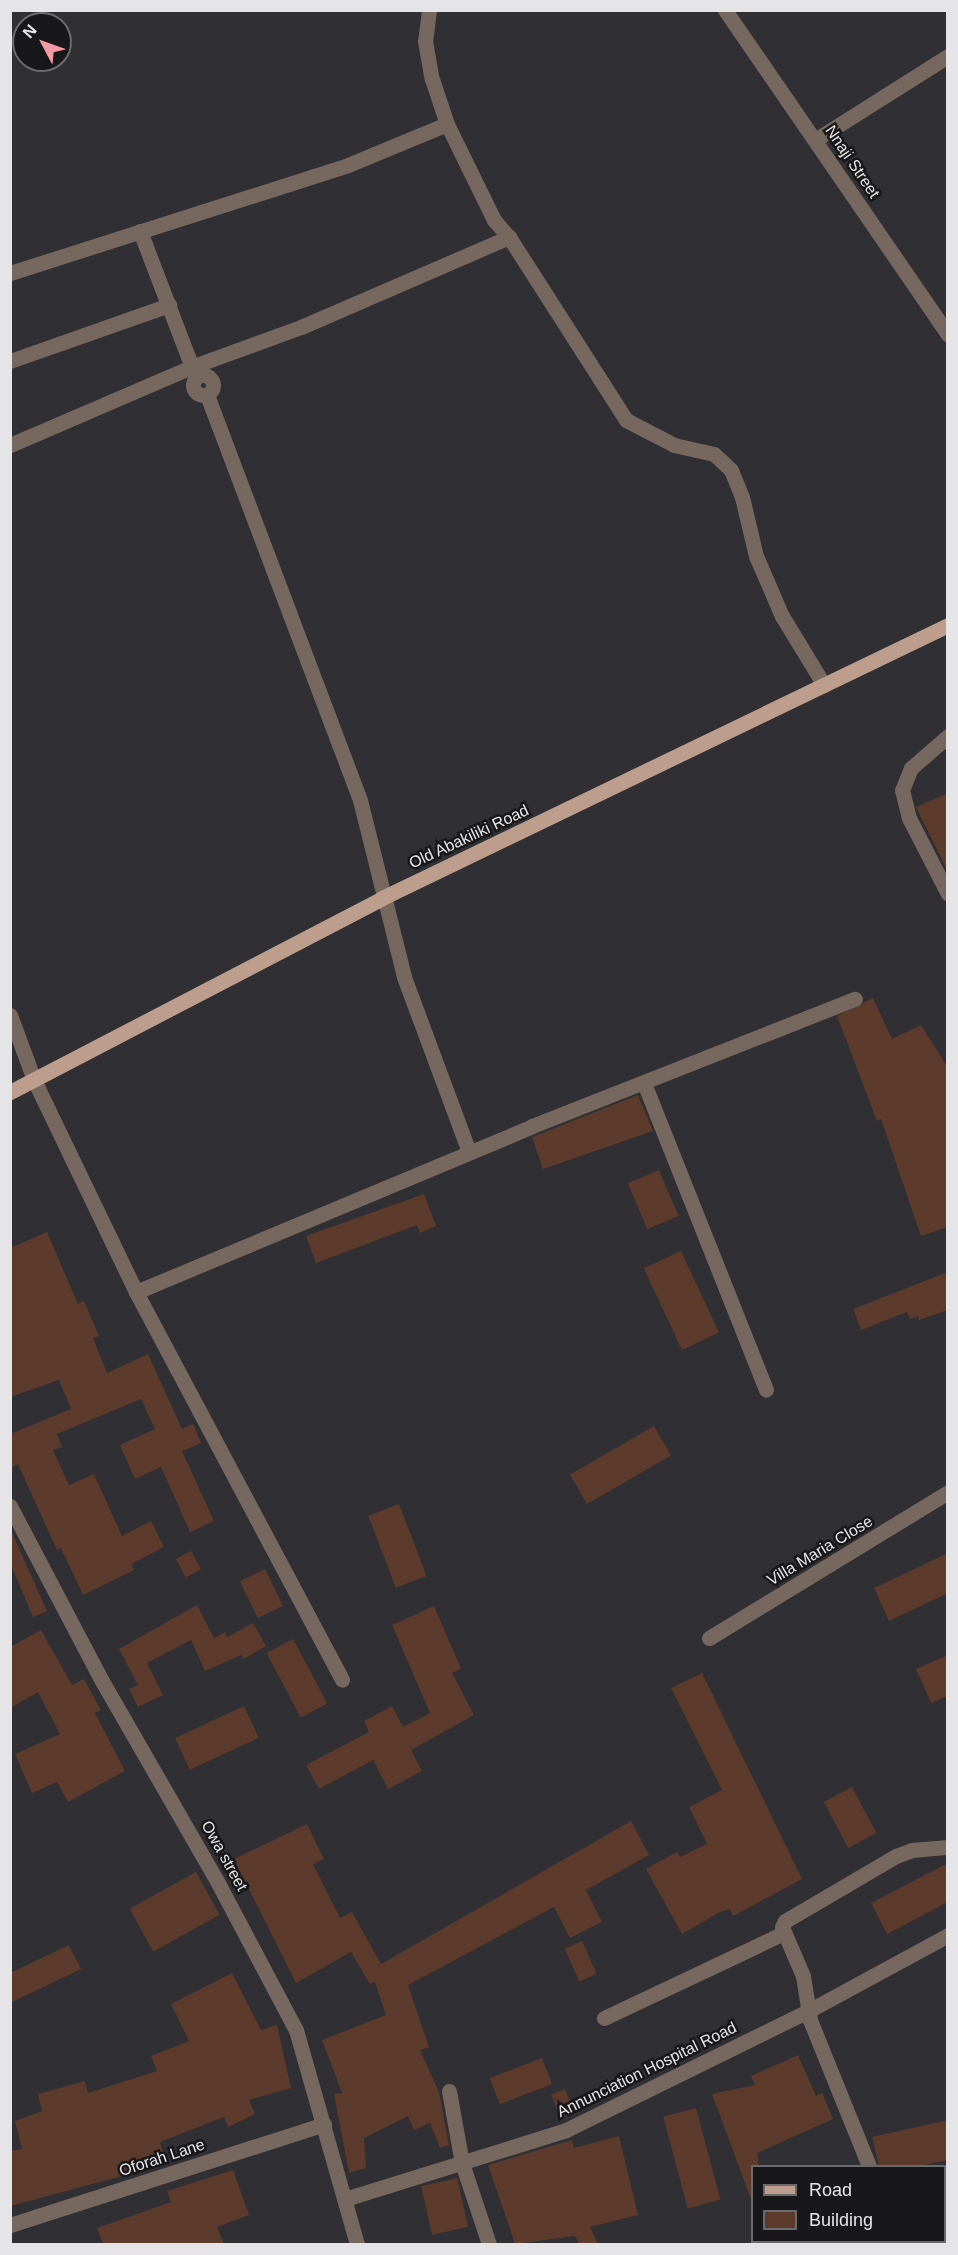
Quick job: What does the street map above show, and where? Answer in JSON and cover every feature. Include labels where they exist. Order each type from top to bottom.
[{"type":"main road","name":"Old Abakiliki Road","points":[[10,1092],[382,898],[948,625]]},
{"type":"street","points":[[429,10],[425,41],[432,79],[447,124],[484,202],[509,237],[626,420],[674,445],[714,454],[731,470],[742,497],[756,556],[782,616],[824,685]]},
{"type":"street","name":"Nnaji Street","points":[[725,10],[948,335]]},
{"type":"street","points":[[815,140],[948,56]]},
{"type":"street","points":[[10,273],[348,165],[447,124]]},
{"type":"street","points":[[140,231],[194,373]]},
{"type":"street","points":[[10,445],[194,373],[509,237]]},
{"type":"street","points":[[10,361],[169,305]]},
{"type":"street","points":[[194,373],[211,378],[214,387],[207,395],[360,801],[376,854],[382,898],[405,977],[469,1152]]},
{"type":"street","points":[[948,736],[911,768],[902,790],[909,818],[948,894]]},
{"type":"street","points":[[136,1292],[469,1152],[855,999]]},
{"type":"street","points":[[10,1015],[34,1080],[136,1292],[342,1680]]},
{"type":"street","points":[[644,1083],[766,1390]]},
{"type":"street","name":"Villa Maria Close","points":[[709,1638],[948,1492]]},
{"type":"street","name":"Owa street","points":[[10,1506],[102,1681],[281,1999],[308,2061],[357,2244]]},
{"type":"street","points":[[869,2165],[810,2020],[803,1976],[782,1934],[785,1921],[896,1856],[912,1850],[948,1846]]},
{"type":"street","points":[[604,2018],[782,1934]]},
{"type":"street","name":"Annunciation Hospital Road","points":[[345,2199],[575,2126],[810,2010],[948,1935]]},
{"type":"street","points":[[449,2091],[462,2163],[489,2244]]},
{"type":"street","name":"Oforah Lane","points":[[10,2225],[324,2124]]},
{"type":"building","points":[[948,793],[948,872],[916,807]]},
{"type":"building","points":[[873,998],[892,1039],[921,1025],[948,1068],[948,1227],[921,1236],[881,1119],[877,1121],[837,1016]]},
{"type":"building","points":[[638,1095],[653,1131],[543,1169],[532,1137]]},
{"type":"building","points":[[659,1170],[679,1216],[647,1229],[628,1183]]},
{"type":"building","points":[[424,1194],[436,1226],[420,1233],[417,1225],[316,1263],[306,1236]]},
{"type":"building","points":[[47,1232],[78,1304],[84,1301],[99,1336],[93,1338],[107,1373],[148,1354],[182,1429],[193,1424],[201,1443],[182,1451],[214,1521],[190,1532],[161,1467],[135,1479],[120,1445],[155,1429],[141,1399],[57,1434],[62,1447],[53,1450],[69,1485],[94,1474],[122,1536],[151,1521],[164,1547],[131,1564],[134,1570],[83,1595],[61,1548],[57,1550],[18,1464],[10,1468],[10,1434],[71,1409],[59,1380],[10,1397],[10,1248]]},
{"type":"building","points":[[681,1251],[719,1333],[682,1350],[644,1268]]},
{"type":"building","points":[[948,1272],[948,1310],[919,1320],[918,1316],[910,1319],[907,1312],[861,1330],[853,1309]]},
{"type":"building","points":[[654,1426],[671,1455],[587,1504],[570,1474]]},
{"type":"building","points":[[399,1504],[427,1576],[396,1588],[368,1516]]},
{"type":"building","points":[[10,1528],[47,1611],[33,1617],[10,1563]]},
{"type":"building","points":[[191,1551],[201,1570],[186,1578],[176,1559]]},
{"type":"building","points":[[948,1553],[948,1593],[889,1621],[874,1588]]},
{"type":"building","points":[[265,1569],[283,1606],[258,1618],[240,1581]]},
{"type":"building","points":[[197,1605],[214,1638],[225,1632],[227,1637],[253,1623],[266,1646],[243,1659],[241,1655],[205,1671],[191,1640],[147,1663],[163,1695],[138,1707],[129,1689],[138,1685],[119,1649]]},
{"type":"building","points":[[434,1606],[461,1669],[452,1673],[474,1715],[411,1750],[422,1771],[388,1789],[373,1760],[319,1789],[306,1765],[369,1732],[364,1721],[392,1706],[403,1727],[430,1713],[392,1625]]},
{"type":"building","points":[[41,1630],[72,1685],[84,1679],[101,1710],[95,1713],[125,1771],[68,1802],[57,1782],[32,1793],[15,1754],[60,1734],[38,1692],[10,1708],[10,1647]]},
{"type":"building","points":[[293,1639],[327,1703],[301,1718],[267,1653]]},
{"type":"building","points":[[948,1655],[948,1696],[931,1703],[916,1669]]},
{"type":"building","points":[[702,1673],[802,1879],[733,1916],[730,1909],[720,1912],[682,1934],[646,1869],[677,1852],[680,1857],[707,1844],[689,1807],[722,1790],[671,1688]]},
{"type":"building","points":[[244,1706],[259,1738],[190,1770],[175,1738]]},
{"type":"building","points":[[852,1787],[876,1833],[848,1848],[824,1802]]},
{"type":"building","points":[[631,1821],[649,1855],[586,1890],[602,1922],[570,1938],[554,1907],[408,1985],[429,2047],[420,2050],[439,2092],[449,2145],[440,2148],[430,2123],[414,2130],[408,2116],[364,2138],[366,2168],[349,2173],[334,2094],[342,2093],[322,2040],[386,2015],[375,1982],[370,1984],[351,1952],[296,1983],[234,1859],[307,1824],[324,1859],[313,1864],[340,1918],[352,1912],[381,1964]]},
{"type":"building","points":[[948,1863],[948,1902],[887,1934],[871,1903]]},
{"type":"building","points":[[196,1872],[220,1915],[153,1952],[130,1909]]},
{"type":"building","points":[[582,1941],[597,1974],[579,1982],[565,1949]]},
{"type":"building","points":[[69,1945],[81,1969],[10,2003],[10,1973]]},
{"type":"building","points":[[232,1973],[261,2030],[277,2025],[291,2088],[249,2100],[255,2114],[228,2127],[224,2117],[160,2142],[167,2164],[10,2206],[10,2151],[22,2149],[15,2121],[42,2111],[38,2094],[85,2081],[88,2093],[157,2071],[151,2056],[189,2041],[171,2004]]},
{"type":"building","points":[[798,2055],[816,2096],[822,2093],[833,2119],[757,2153],[759,2165],[751,2165],[751,2199],[712,2094],[755,2085],[751,2076]]},
{"type":"building","points":[[542,2058],[552,2084],[500,2104],[490,2078]]},
{"type":"building","points":[[565,2089],[571,2104],[557,2109],[551,2095]]},
{"type":"building","points":[[696,2108],[721,2200],[688,2209],[663,2117]]},
{"type":"building","points":[[948,2120],[948,2160],[924,2165],[879,2165],[872,2137]]},
{"type":"building","points":[[619,2136],[638,2215],[590,2227],[598,2244],[579,2244],[575,2236],[515,2244],[488,2165],[572,2140],[574,2148]]},
{"type":"building","points":[[233,2170],[249,2215],[217,2227],[224,2244],[103,2244],[97,2228],[171,2202],[167,2191]]},
{"type":"building","points":[[457,2178],[468,2227],[432,2235],[421,2186]]}]
